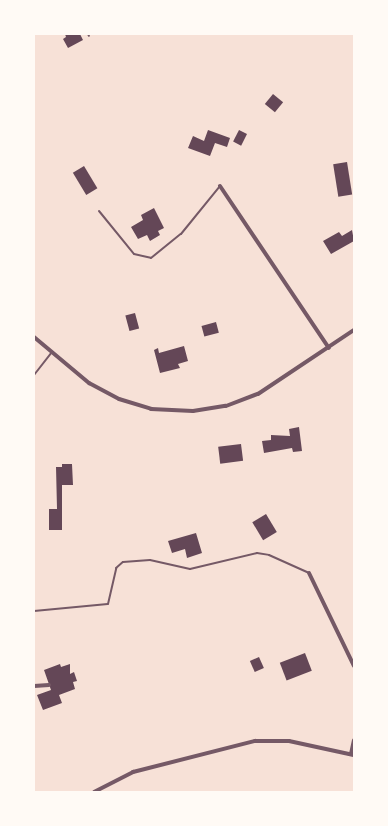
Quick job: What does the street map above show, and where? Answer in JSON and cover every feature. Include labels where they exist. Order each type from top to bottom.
[{"type":"street","points":[[220,186],[328,348]]},
{"type":"street","points":[[34,337],[89,383],[118,399],[151,409],[193,411],[226,406],[258,394],[354,330]]},
{"type":"street","points":[[309,573],[354,666]]},
{"type":"street","points":[[34,686],[49,685]]},
{"type":"street","points":[[94,792],[134,772],[255,741],[289,741],[353,754],[354,740]]},
{"type":"lane","points":[[99,211],[134,254],[151,258],[182,234],[220,186]]},
{"type":"lane","points":[[34,275],[34,304]]},
{"type":"lane","points":[[34,376],[52,352]]},
{"type":"lane","points":[[34,611],[108,604],[116,568],[122,562],[150,560],[190,568],[257,553],[269,554],[309,573]]},
{"type":"building","points":[[65,34],[80,34],[83,40],[68,48],[63,39],[66,37]]},
{"type":"building","points":[[273,94],[283,102],[275,112],[265,104]]},
{"type":"building","points":[[208,130],[230,138],[227,147],[215,143],[210,156],[188,148],[193,136],[204,141]]},
{"type":"building","points":[[239,130],[247,134],[241,146],[233,142]]},
{"type":"building","points":[[347,162],[352,195],[338,197],[333,164]]},
{"type":"building","points":[[84,166],[97,188],[86,195],[73,173]]},
{"type":"building","points":[[154,208],[164,228],[158,231],[160,235],[150,241],[147,235],[138,239],[131,227],[143,220],[141,215]]},
{"type":"building","points":[[352,230],[354,241],[331,254],[323,241],[339,232],[342,236]]},
{"type":"building","points":[[135,313],[139,328],[129,331],[125,316]]},
{"type":"building","points":[[216,322],[219,333],[204,337],[202,326]]},
{"type":"building","points":[[184,346],[188,361],[178,364],[180,368],[160,373],[154,350],[158,348],[159,353]]},
{"type":"building","points":[[299,427],[302,451],[293,452],[292,448],[264,453],[262,441],[271,440],[271,435],[290,436],[289,429]]},
{"type":"building","points":[[241,444],[243,461],[220,464],[218,447]]},
{"type":"building","points":[[62,464],[72,464],[73,485],[62,485],[62,530],[49,530],[49,509],[57,509],[56,467],[62,467]]},
{"type":"building","points":[[266,514],[277,532],[263,540],[252,522]]},
{"type":"building","points":[[196,533],[202,553],[187,558],[185,549],[172,553],[168,541]]},
{"type":"building","points":[[305,653],[312,671],[287,680],[280,663]]},
{"type":"building","points":[[259,657],[264,668],[255,672],[250,661]]},
{"type":"building","points":[[60,664],[61,667],[70,664],[70,674],[74,672],[77,681],[73,682],[75,689],[59,695],[62,703],[43,710],[37,695],[51,690],[44,670]]}]
